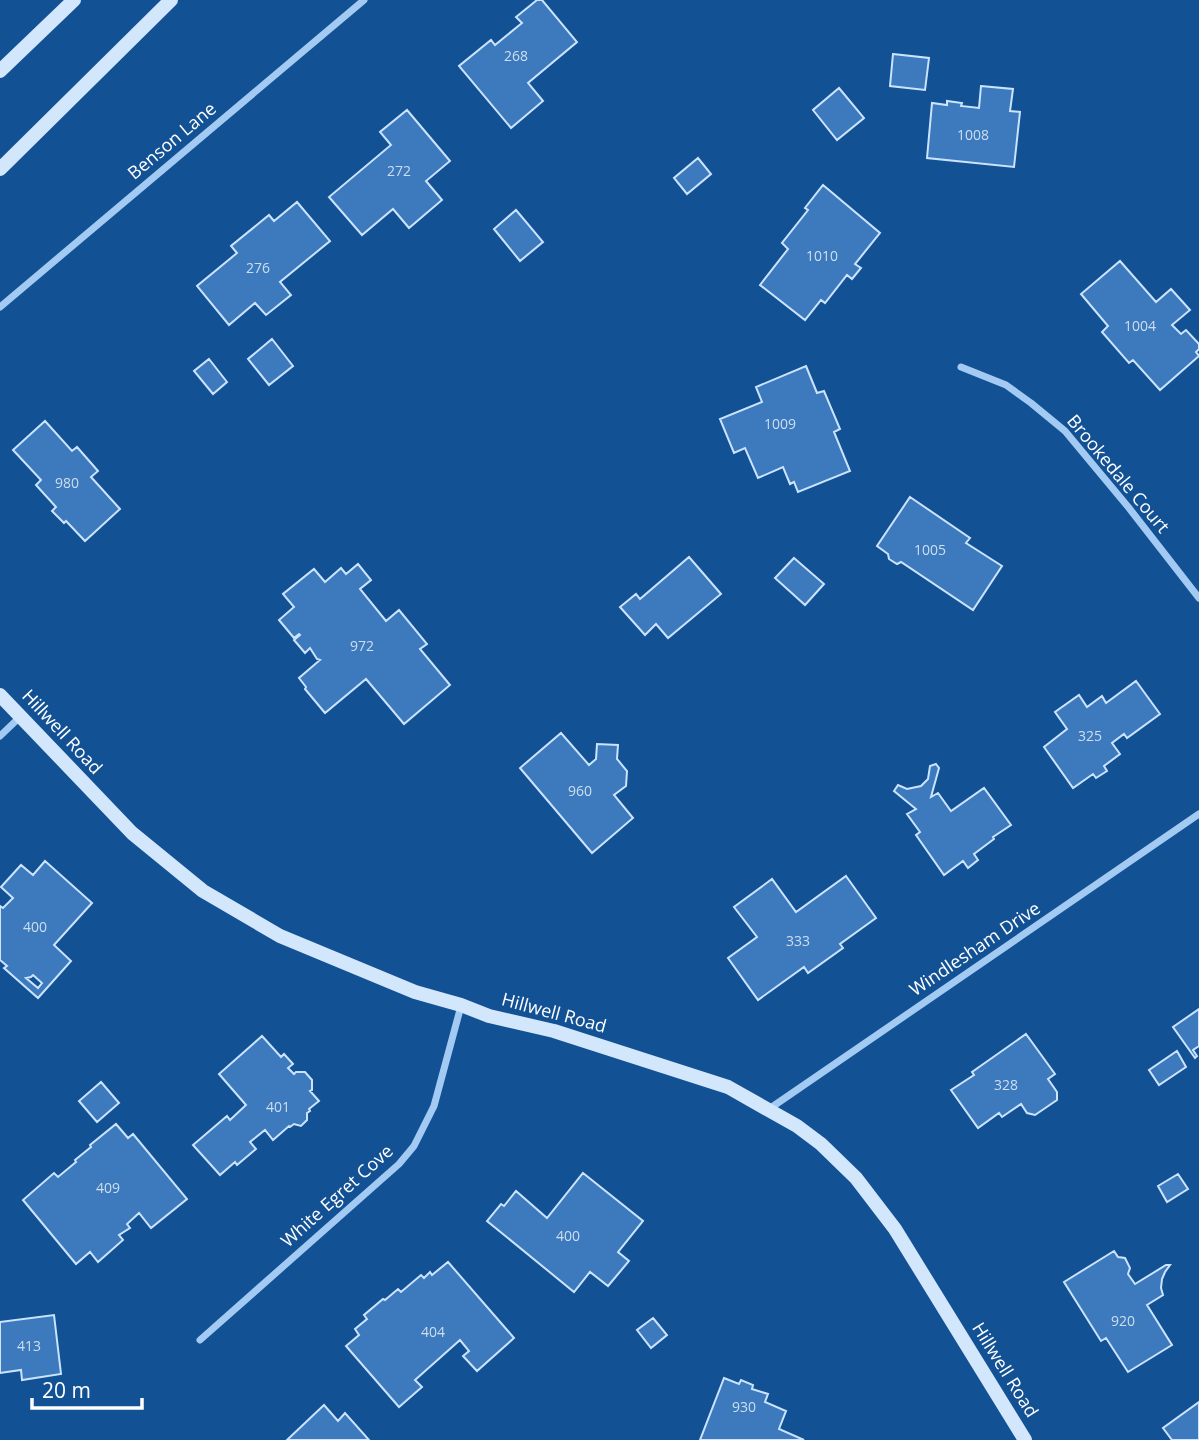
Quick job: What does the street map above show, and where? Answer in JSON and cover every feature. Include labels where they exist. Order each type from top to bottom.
[{"type":"street","points":[[0,71],[74,0]]},
{"type":"street","points":[[0,169],[171,0]]},
{"type":"street","name":"Benson Lane","points":[[0,307],[364,0]]},
{"type":"street","name":"Brookedale Court","points":[[961,367],[1006,385],[1065,431],[1199,598]]},
{"type":"street","name":"Hillwell Road","points":[[0,695],[132,833],[203,891],[280,936],[415,992],[489,1016],[554,1031],[729,1087],[797,1126],[821,1144],[856,1178],[895,1229],[1025,1440]]},
{"type":"street","points":[[0,736],[21,716]]},
{"type":"street","name":"Windlesham Drive","points":[[769,1109],[1199,814]]},
{"type":"street","name":"White Egret Cove","points":[[200,1340],[399,1164],[414,1146],[434,1106],[461,1005]]},
{"type":"building","points":[[537,0],[542,0],[577,42],[528,83],[543,101],[511,128],[459,66],[491,40],[495,45],[522,23],[516,17]]},
{"type":"building","points":[[893,54],[929,58],[925,90],[890,86]]},
{"type":"building","points":[[981,86],[1013,89],[1010,111],[1020,112],[1014,167],[927,158],[932,103],[947,105],[947,101],[979,108]]},
{"type":"building","points":[[839,88],[864,118],[837,140],[813,110]]},
{"type":"building","points":[[407,110],[450,161],[426,181],[442,200],[409,228],[393,209],[362,235],[329,197],[391,145],[380,132]]},
{"type":"building","points":[[698,158],[711,174],[687,194],[674,178]]},
{"type":"building","points":[[823,185],[880,233],[855,264],[861,268],[852,279],[847,275],[825,303],[821,300],[805,320],[760,285],[788,249],[782,243],[808,210],[805,208]]},
{"type":"building","points":[[297,202],[330,241],[280,282],[291,295],[266,315],[255,303],[229,325],[197,286],[237,253],[231,246],[269,215],[274,221]]},
{"type":"building","points":[[516,210],[543,242],[520,261],[494,229]]},
{"type":"building","points":[[1120,261],[1156,302],[1171,289],[1190,310],[1172,325],[1181,334],[1186,330],[1199,344],[1196,352],[1199,356],[1160,390],[1133,360],[1129,363],[1102,332],[1108,326],[1081,294]]},
{"type":"building","points":[[272,339],[293,366],[269,385],[248,359]]},
{"type":"building","points":[[209,359],[227,382],[213,394],[194,371]]},
{"type":"building","points":[[806,366],[817,393],[824,391],[840,429],[834,432],[850,471],[798,492],[794,482],[790,484],[783,467],[758,478],[745,448],[734,453],[720,419],[762,402],[756,387]]},
{"type":"building","points":[[45,421],[72,451],[77,447],[98,471],[91,477],[120,509],[85,541],[52,511],[56,507],[36,485],[41,480],[13,450]]},
{"type":"building","points":[[910,497],[970,538],[966,543],[1002,566],[973,610],[901,562],[897,564],[889,559],[888,554],[877,546]]},
{"type":"building","points":[[689,557],[721,594],[668,638],[656,624],[645,635],[620,607],[636,594],[640,599]]},
{"type":"building","points":[[794,558],[824,584],[805,605],[775,578]]},
{"type":"building","points":[[358,564],[371,580],[360,589],[386,621],[399,610],[427,644],[420,649],[450,685],[404,724],[366,679],[325,713],[299,678],[320,660],[310,648],[305,653],[294,640],[300,635],[294,638],[279,620],[294,607],[283,594],[314,569],[325,582],[341,568],[346,574]]},
{"type":"building","points":[[1136,681],[1160,714],[1127,738],[1124,734],[1112,743],[1120,754],[1104,766],[1107,771],[1096,778],[1093,774],[1073,788],[1044,747],[1067,729],[1055,712],[1079,695],[1087,707],[1102,696],[1106,703]]},
{"type":"building","points":[[561,733],[589,765],[596,759],[597,744],[618,745],[617,759],[627,771],[626,786],[614,795],[633,818],[592,853],[520,768]]},
{"type":"building","points":[[936,764],[939,768],[931,797],[938,793],[951,811],[984,788],[1011,825],[974,854],[978,860],[968,868],[963,861],[944,875],[916,835],[920,832],[907,814],[916,809],[894,791],[898,785],[907,789],[921,786],[928,779],[930,766]]},
{"type":"building","points":[[45,861],[92,903],[54,945],[71,961],[38,998],[4,968],[7,966],[0,960],[0,906],[3,908],[13,898],[1,887],[21,865],[33,875]],"holes":[[[33,975],[42,983],[38,988],[26,978]]]},
{"type":"building","points":[[846,876],[876,918],[840,944],[843,948],[808,973],[804,967],[758,1000],[728,958],[757,937],[734,907],[772,879],[796,912]]},
{"type":"building","points":[[1199,1009],[1199,1046],[1193,1050],[1197,1056],[1195,1058],[1173,1027]]},
{"type":"building","points":[[1026,1034],[1055,1074],[1048,1079],[1057,1092],[1057,1100],[1035,1115],[1027,1113],[1021,1104],[1002,1117],[999,1113],[978,1128],[951,1090]]},
{"type":"building","points":[[262,1036],[281,1057],[284,1054],[293,1064],[288,1068],[294,1074],[305,1072],[312,1080],[310,1091],[319,1101],[309,1109],[307,1120],[301,1126],[289,1126],[273,1140],[265,1130],[250,1142],[256,1149],[220,1175],[193,1145],[227,1116],[230,1120],[246,1105],[219,1074]]},
{"type":"building","points":[[1177,1051],[1186,1067],[1159,1085],[1149,1070]]},
{"type":"building","points":[[101,1082],[119,1103],[97,1122],[79,1101]]},
{"type":"building","points":[[116,1124],[128,1138],[133,1134],[187,1199],[151,1228],[139,1213],[127,1224],[130,1228],[119,1235],[123,1240],[98,1262],[90,1252],[76,1264],[23,1200],[54,1173],[58,1177]]},
{"type":"building","points":[[583,1173],[643,1221],[618,1252],[629,1261],[608,1286],[590,1272],[574,1292],[487,1221],[516,1191],[547,1218]]},
{"type":"building","points":[[1178,1174],[1188,1189],[1167,1202],[1158,1186]]},
{"type":"building","points":[[1114,1251],[1118,1257],[1125,1258],[1130,1268],[1128,1274],[1135,1284],[1170,1265],[1162,1279],[1163,1295],[1147,1305],[1172,1345],[1128,1372],[1106,1338],[1101,1341],[1064,1282]]},
{"type":"building","points":[[448,1262],[514,1338],[477,1371],[463,1356],[469,1351],[460,1340],[415,1380],[422,1387],[399,1407],[346,1346],[359,1335],[355,1329],[367,1319],[364,1315],[383,1299],[398,1289],[401,1292],[421,1275],[424,1278],[430,1272],[432,1275]]},
{"type":"building","points":[[54,1315],[61,1374],[22,1380],[21,1370],[0,1373],[0,1322]]},
{"type":"building","points":[[653,1318],[667,1335],[651,1348],[637,1330]]},
{"type":"building","points":[[724,1378],[739,1384],[741,1380],[753,1385],[752,1389],[768,1394],[765,1402],[786,1411],[779,1429],[804,1440],[700,1440]]},
{"type":"building","points":[[1199,1402],[1199,1440],[1172,1440],[1163,1428]]},
{"type":"building","points":[[324,1405],[338,1421],[345,1413],[369,1440],[287,1440]]}]
